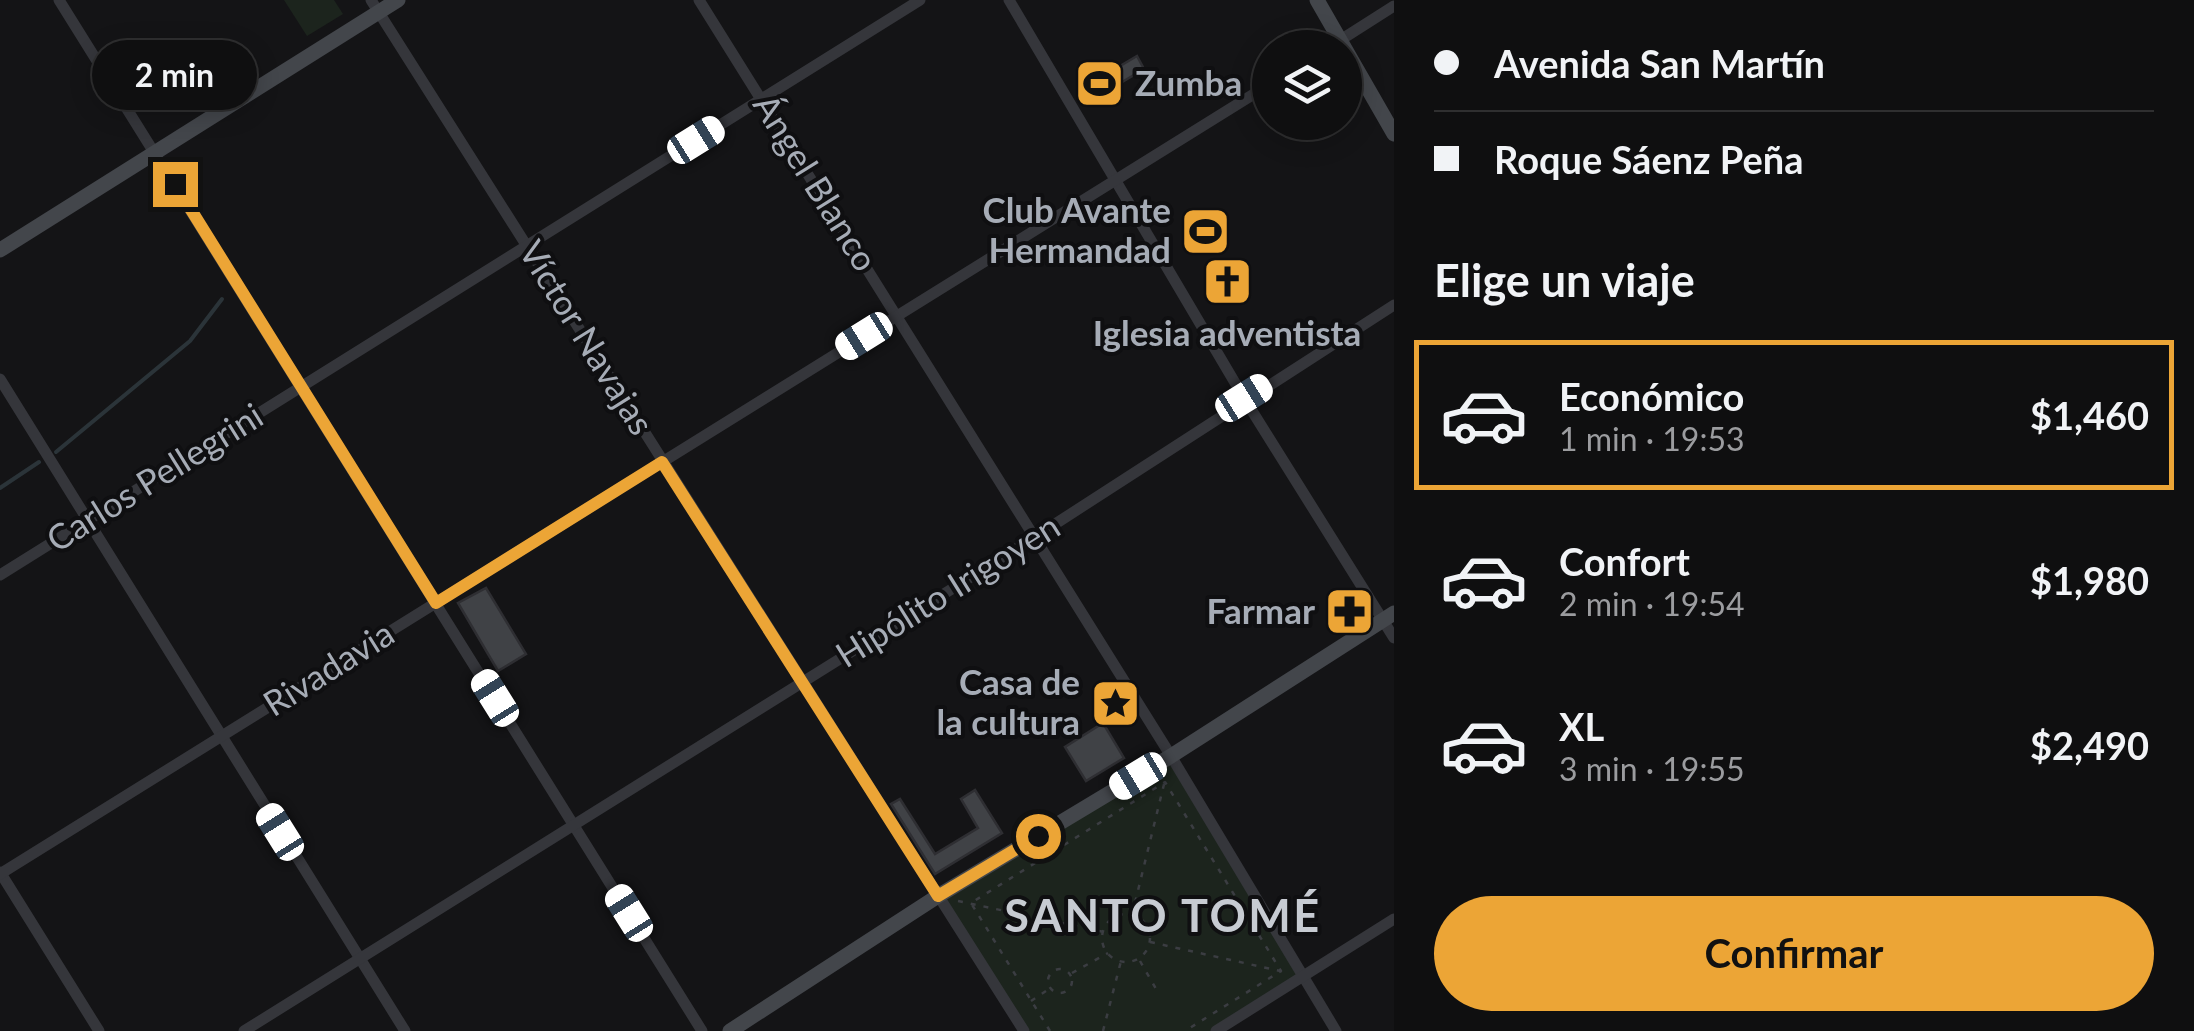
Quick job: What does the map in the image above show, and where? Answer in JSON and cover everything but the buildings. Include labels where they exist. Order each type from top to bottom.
[{"type":"main road","points":[[0,250],[375,6],[398,0]]},
{"type":"main road","points":[[1317,0],[1330,30]]},
{"type":"main road","points":[[1362,85],[1394,134]]},
{"type":"main road","points":[[730,1031],[938,896],[1171,756],[1388,616]]},
{"type":"street","points":[[59,0],[702,1031]]},
{"type":"street","name":"Ángel Blanco","points":[[699,0],[1171,756],[1336,1031]]},
{"type":"street","name":"Carlos Pellegrini","points":[[0,574],[920,0]]},
{"type":"street","points":[[1009,0],[1244,398],[1388,616],[1394,638]]},
{"type":"street","name":"Víctor Navajas","points":[[375,6],[1024,1031]]},
{"type":"street","points":[[1356,30],[1394,6]]},
{"type":"street","name":"Rivadavia","points":[[0,873],[1252,95]]},
{"type":"street","name":"Hipólito Irigoyen","points":[[244,1031],[1035,536],[1394,305]]},
{"type":"street","points":[[0,379],[405,1031]]},
{"type":"street","points":[[0,873],[99,1031]]},
{"type":"street","points":[[1216,1031],[1394,919]]},
{"type":"path","points":[[1132,915],[1171,756]]},
{"type":"path","points":[[970,903],[1164,782]]},
{"type":"path","points":[[1164,782],[1282,971]]},
{"type":"path","points":[[938,896],[1104,932]]},
{"type":"path","points":[[970,903],[1050,1031]]},
{"type":"path","points":[[1132,915],[1146,925],[1150,942],[1138,959],[1120,962],[1108,954],[1104,932],[1117,916],[1132,915]]},
{"type":"path","points":[[1150,942],[1300,975]]},
{"type":"path","points":[[1071,974],[1108,954]]},
{"type":"path","points":[[1138,959],[1160,994]]},
{"type":"path","points":[[1103,1031],[1120,962]]},
{"type":"path","points":[[1050,988],[1048,981],[1054,970],[1061,968],[1071,974]]},
{"type":"path","points":[[1186,1031],[1282,971]]},
{"type":"path","points":[[1031,1001],[1050,988],[1066,992],[1072,986],[1071,974]]},
{"type":"shaded area","points":[[284,0],[334,0],[343,14],[307,36]]},
{"type":"shaded area","points":[[1171,756],[1300,975],[1216,1031],[1024,1031],[938,896]]},
{"type":"waterway","points":[[56,452],[190,341],[222,299]]},
{"type":"waterway","points":[[0,488],[39,462]]},
{"type":"place","name":"Zumba","points":[[1100,84]]},
{"type":"place","name":"Club Avante Hermandad","points":[[1206,231]]},
{"type":"place","name":"Iglesia adventista","points":[[1227,282]]},
{"type":"place","name":"Farmar","points":[[1350,612]]},
{"type":"place","name":"Casa de la cultura","points":[[1115,703]]},
{"type":"district","name":"SANTO TOMÉ","points":[[1163,916]]},
{"type":"route","points":[[175,184],[436,603],[662,462],[938,896],[1038,836]]}]
